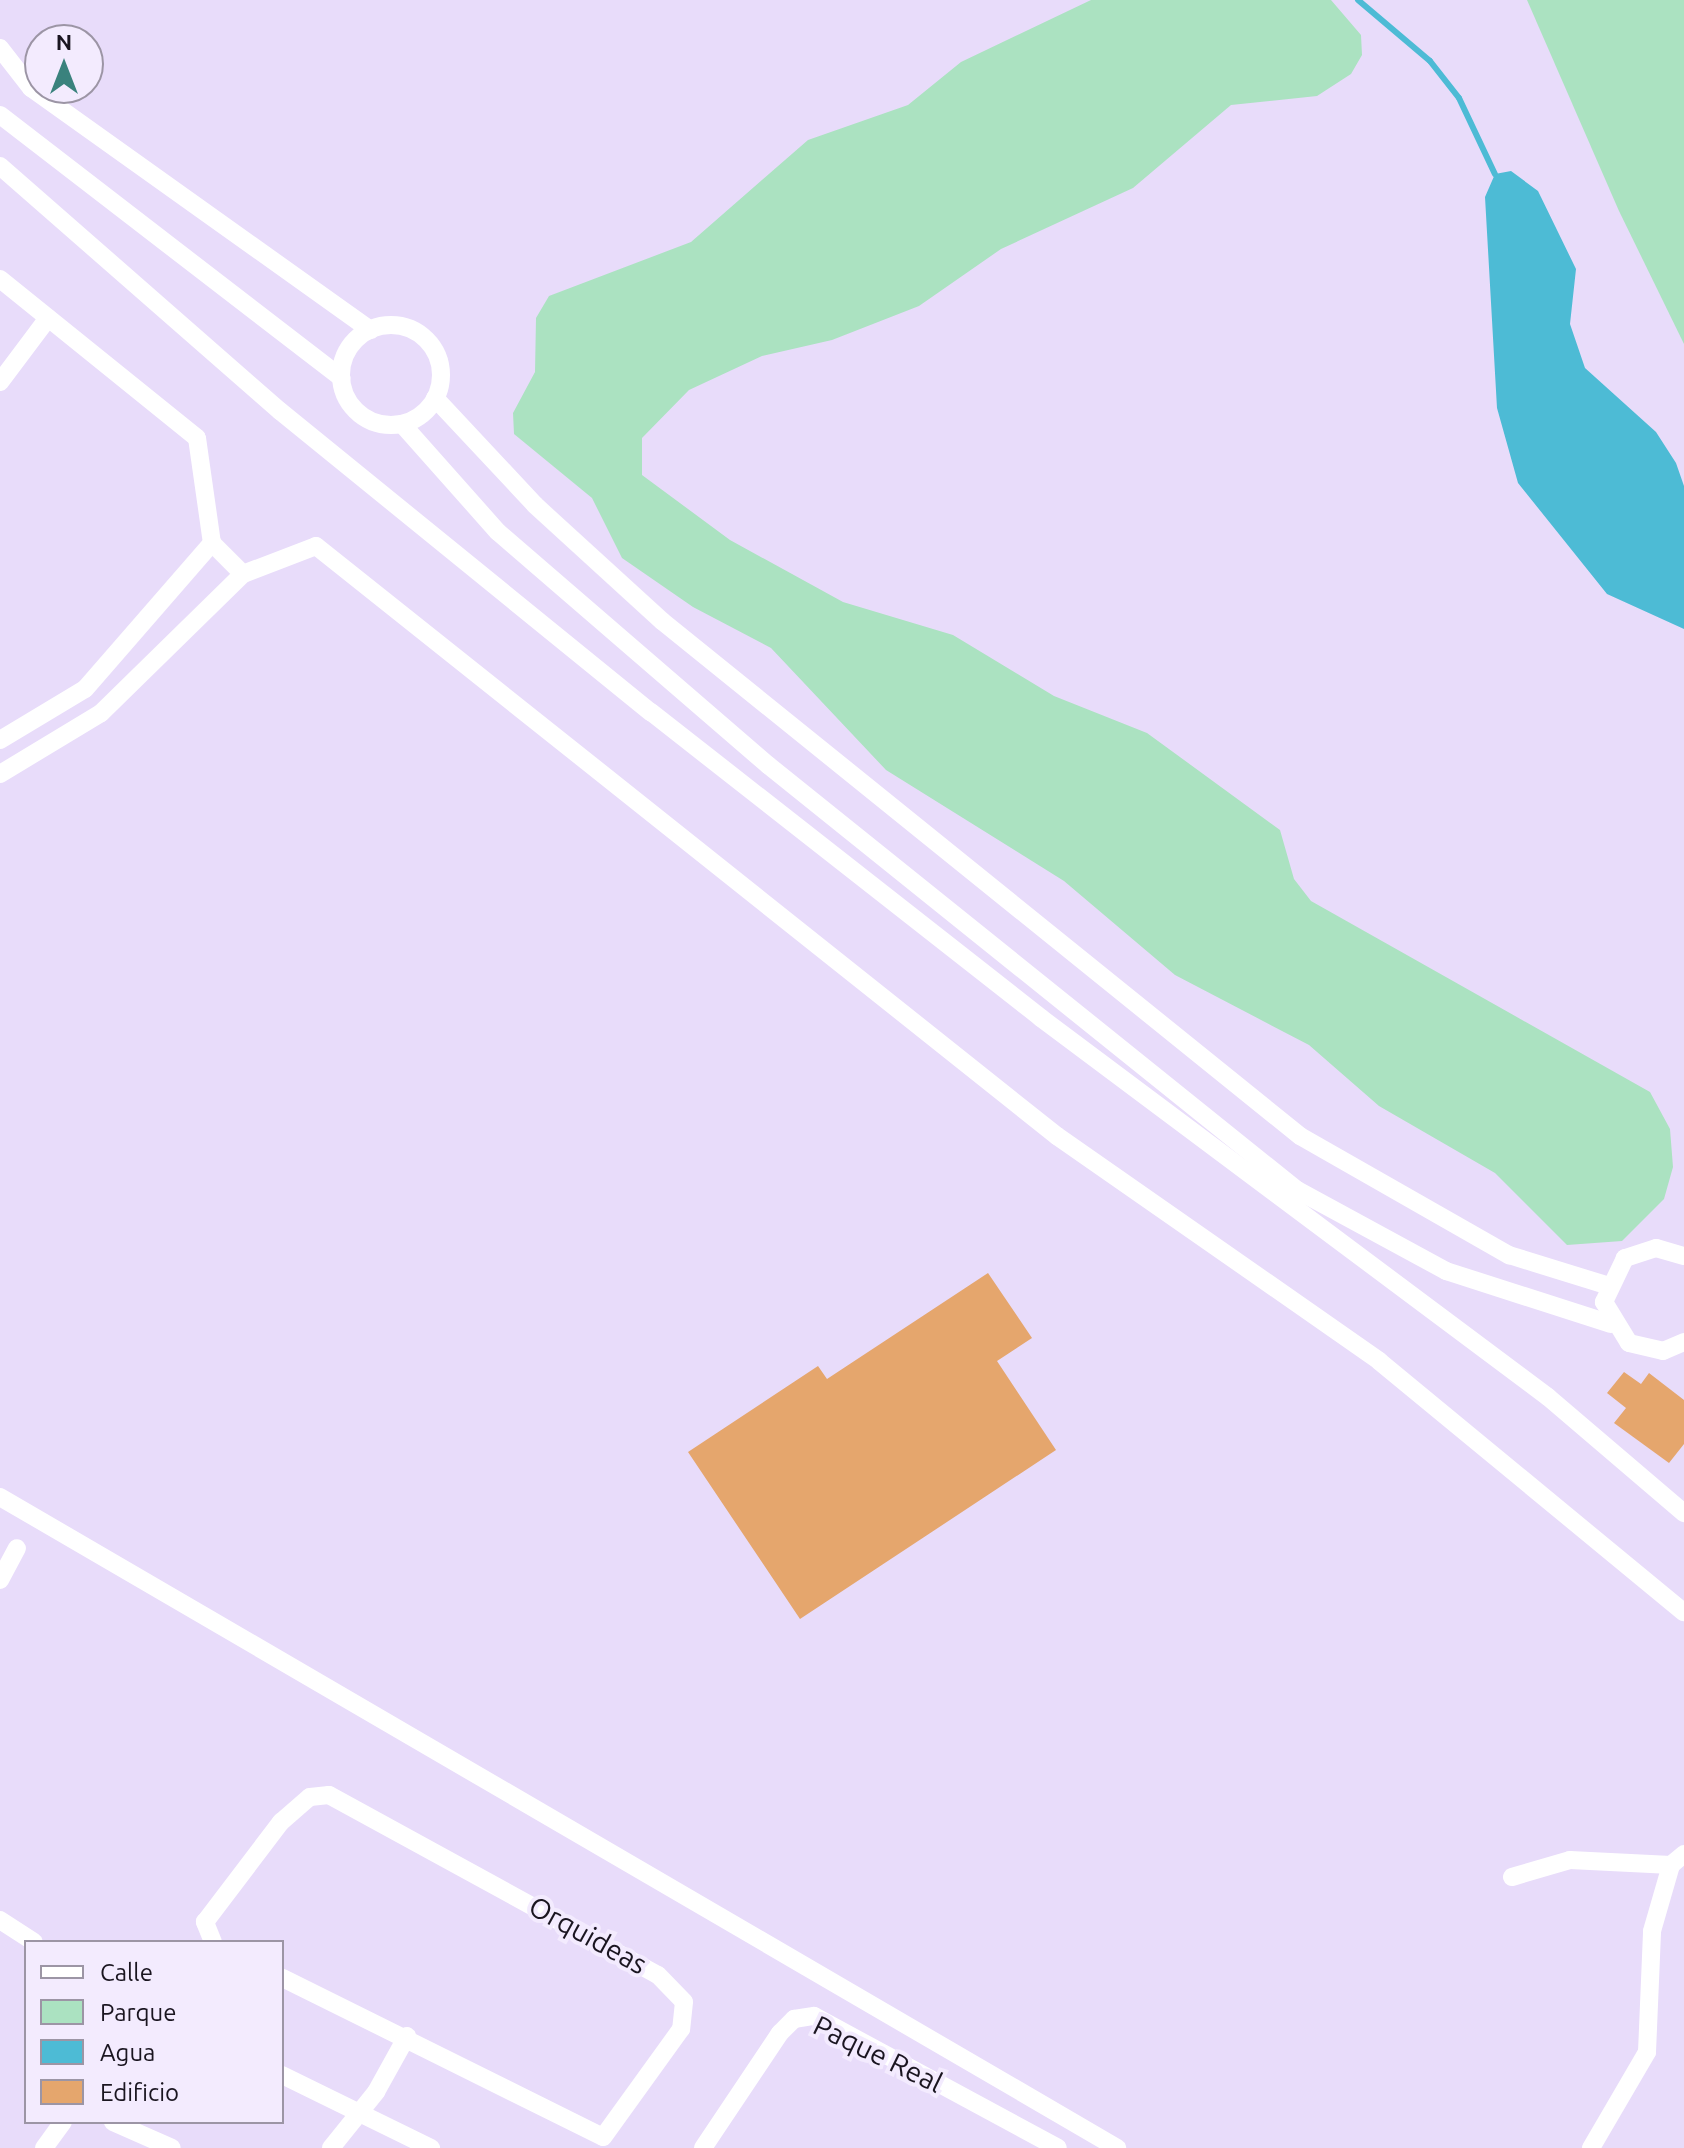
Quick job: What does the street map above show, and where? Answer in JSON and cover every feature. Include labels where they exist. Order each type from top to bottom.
[{"type":"street","points":[[0,48],[31,88],[370,330]]},
{"type":"street","points":[[0,115],[341,378],[354,409],[368,420],[402,424],[498,532],[768,765],[1297,1190],[1446,1271],[1611,1324],[1646,1350],[1683,1346]]},
{"type":"street","points":[[0,166],[280,411],[651,712],[1041,1018],[1548,1397],[1684,1513]]},
{"type":"street","points":[[0,279],[197,438],[212,543],[243,574]]},
{"type":"street","points":[[0,382],[48,318]]},
{"type":"street","points":[[341,378],[348,349],[370,330],[400,326],[428,340],[441,368],[435,398],[402,424]]},
{"type":"street","points":[[435,398],[535,505],[662,621],[1300,1136],[1509,1255],[1606,1285]]},
{"type":"street","points":[[0,740],[85,689],[212,543]]},
{"type":"street","points":[[0,774],[101,713],[243,574],[316,546],[1057,1136],[1379,1361],[1684,1612]]},
{"type":"street","points":[[1606,1285],[1639,1250],[1680,1247]]},
{"type":"street","points":[[1606,1285],[1611,1324]]},
{"type":"street","points":[[0,1497],[1117,2148]]},
{"type":"street","points":[[0,1580],[17,1548]]},
{"type":"street","name":"Orquideas","points":[[212,1940],[205,1922],[281,1822],[310,1797],[329,1795],[658,1975],[684,2002],[681,2029],[603,2137],[404,2034],[284,1979]]},
{"type":"street","points":[[1512,1877],[1570,1860],[1678,1859],[1652,1931],[1647,2052],[1591,2148]]},
{"type":"street","points":[[0,1920],[31,1940]]},
{"type":"street","name":"Paque Real","points":[[703,2148],[780,2033],[794,2019],[814,2016],[1058,2148]]},
{"type":"street","points":[[331,2148],[366,2105],[404,2034]]},
{"type":"street","points":[[284,2076],[366,2105],[431,2148]]},
{"type":"street","points":[[44,2148],[62,2124]]},
{"type":"street","points":[[118,2124],[172,2148]]},
{"type":"green space","points":[[1091,0],[1331,0],[1361,35],[1362,55],[1351,74],[1317,96],[1231,105],[1133,188],[1001,249],[919,306],[832,340],[762,356],[689,390],[642,438],[642,475],[730,540],[843,602],[953,635],[1054,696],[1147,733],[1280,830],[1294,879],[1311,901],[1650,1092],[1670,1129],[1673,1167],[1664,1199],[1622,1241],[1567,1245],[1495,1173],[1379,1106],[1309,1045],[1175,975],[1064,881],[886,770],[771,648],[693,607],[622,558],[592,498],[514,434],[513,413],[535,372],[536,318],[549,296],[691,242],[808,140],[908,105],[961,62]]},
{"type":"green space","points":[[1527,0],[1684,0],[1684,344],[1619,211]]},
{"type":"water","points":[[1511,171],[1538,191],[1576,269],[1570,324],[1585,368],[1656,432],[1676,463],[1684,486],[1684,629],[1607,594],[1518,483],[1497,408],[1485,197],[1495,174]]},
{"type":"building","points":[[988,1273],[1032,1338],[997,1361],[1056,1450],[800,1619],[688,1452],[818,1366],[827,1379]]},
{"type":"building","points":[[1624,1372],[1641,1384],[1649,1373],[1684,1400],[1684,1444],[1669,1463],[1614,1423],[1626,1408],[1607,1393]]},
{"type":"waterway","points":[[1358,0],[1430,61],[1459,98],[1495,174]]}]
